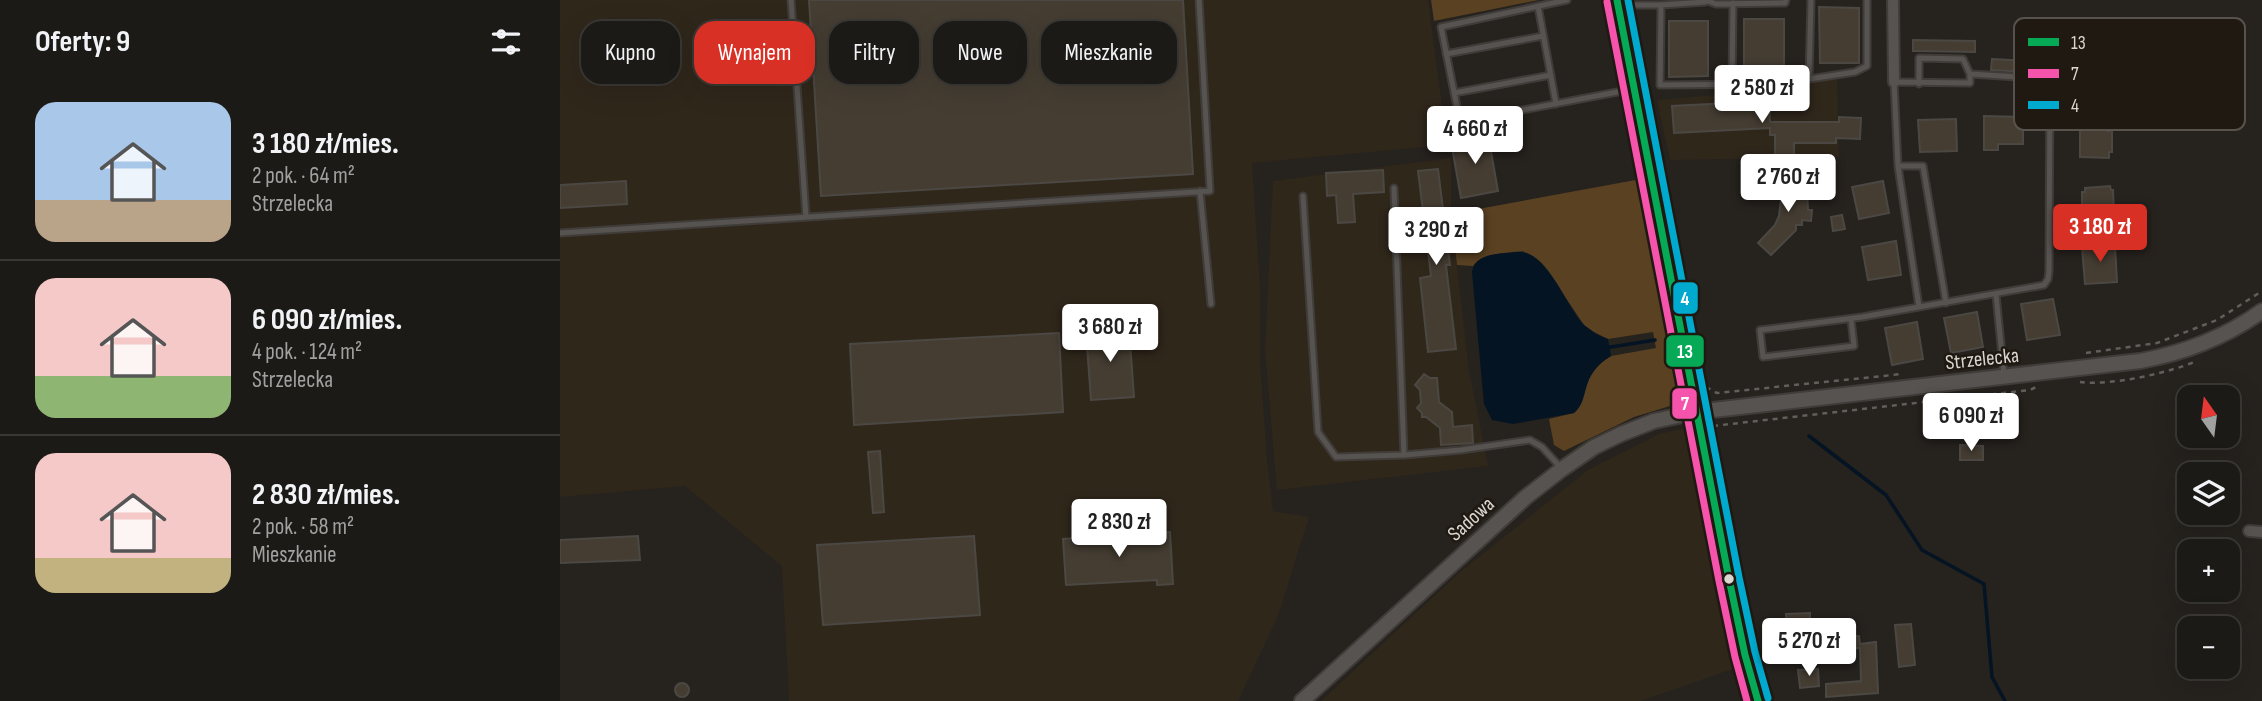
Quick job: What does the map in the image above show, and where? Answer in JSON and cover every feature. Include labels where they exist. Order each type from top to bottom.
[{"type":"street","points":[[1893,0],[1894,82]]},
{"type":"street","points":[[1618,2],[1696,412],[1745,654],[1758,701]]},
{"type":"street","name":"Strzelecka","points":[[1696,412],[2117,365],[2156,358],[2202,344],[2230,331],[2262,311]]},
{"type":"street","name":"Sadowa","points":[[1302,701],[1526,497],[1562,469],[1594,447],[1621,434],[1654,421],[1696,412]]},
{"type":"street","points":[[2249,531],[2262,532]]},
{"type":"lane","points":[[791,0],[806,217]]},
{"type":"lane","points":[[560,233],[1210,191],[1199,0]]},
{"type":"lane","points":[[1567,0],[1440,27],[1460,122],[1634,89]]},
{"type":"lane","points":[[1618,2],[1661,5],[1705,1],[1785,3],[1786,0]]},
{"type":"lane","points":[[1809,79],[1811,0]]},
{"type":"lane","points":[[1661,5],[1660,85],[1776,84],[1855,72],[1867,66],[1867,0]]},
{"type":"lane","points":[[1732,84],[1733,3]]},
{"type":"lane","points":[[1538,6],[1556,104]]},
{"type":"lane","points":[[1446,54],[1543,36]]},
{"type":"lane","points":[[1919,84],[1919,58],[1963,59],[1970,74],[1970,83],[1919,84],[1894,82],[1898,166],[1919,307]]},
{"type":"lane","points":[[1970,74],[2014,77]]},
{"type":"lane","points":[[1454,93],[1551,75]]},
{"type":"lane","points":[[1851,318],[1853,346],[1763,356],[1760,330],[1947,303],[2043,285],[2048,279],[2049,130]]},
{"type":"lane","points":[[1898,166],[1923,166],[1947,303]]},
{"type":"lane","points":[[1394,188],[1404,455]]},
{"type":"lane","points":[[1200,191],[1211,304]]},
{"type":"lane","points":[[1303,196],[1318,432],[1336,457],[1404,455],[1530,440],[1542,447],[1562,469]]},
{"type":"lane","points":[[1996,295],[2005,378]]},
{"type":"path","points":[[2080,354],[2157,343],[2217,320],[2262,291]]},
{"type":"path","points":[[1690,379],[1699,376],[1708,390],[1717,393],[1907,373]]},
{"type":"shaded area","points":[[560,0],[1428,0],[1447,145],[1252,163],[1260,288],[1260,361],[1273,511],[1309,517],[1278,616],[1238,701],[789,701],[782,566],[685,486],[560,497]]},
{"type":"shaded area","points":[[1431,0],[1539,0],[1434,21]]},
{"type":"shaded area","points":[[1837,77],[1839,157],[1670,160],[1657,100],[1772,90]]},
{"type":"shaded area","points":[[1451,158],[1451,214],[1469,371],[1488,466],[1277,490],[1265,350],[1273,181]]},
{"type":"shaded area","points":[[1641,179],[1681,391],[1670,406],[1634,417],[1564,451],[1554,445],[1549,419],[1574,413],[1592,374],[1603,361],[1611,356],[1656,348],[1653,332],[1608,339],[1594,332],[1584,325],[1553,279],[1523,251],[1489,256],[1473,266],[1457,265],[1451,214]]},
{"type":"shaded area","points":[[1686,428],[1733,669],[1640,701],[1321,701],[1459,573],[1588,470],[1659,434]]},
{"type":"water","points":[[1528,253],[1537,259],[1555,280],[1584,325],[1608,339],[1611,356],[1594,371],[1579,408],[1574,413],[1513,424],[1492,420],[1484,404],[1472,272],[1474,265],[1483,257]]},
{"type":"building","points":[[809,0],[1183,0],[1193,174],[821,196],[814,84],[815,21],[810,21]]},
{"type":"building","points":[[1819,7],[1859,8],[1859,63],[1820,63]]},
{"type":"building","points":[[1744,19],[1784,19],[1784,74],[1744,75]]},
{"type":"building","points":[[1669,21],[1708,21],[1708,76],[1669,77]]},
{"type":"building","points":[[1913,40],[1975,41],[1975,52],[1913,51]]},
{"type":"building","points":[[1992,59],[2014,60],[2014,71],[1991,70]]},
{"type":"building","points":[[1769,101],[1770,122],[1839,122],[1839,117],[1861,118],[1860,139],[1836,138],[1836,143],[1794,143],[1794,158],[1775,158],[1775,135],[1770,135],[1770,128],[1674,133],[1672,106]]},
{"type":"building","points":[[1984,116],[2014,117],[2014,130],[2023,130],[2023,144],[1998,144],[1998,150],[1984,150]]},
{"type":"building","points":[[1956,119],[1957,151],[1920,152],[1918,120]]},
{"type":"building","points":[[2080,130],[2112,131],[2112,152],[2109,152],[2109,158],[2080,157]]},
{"type":"building","points":[[1488,135],[1498,191],[1461,198],[1451,142]]},
{"type":"building","points":[[1438,169],[1450,265],[1446,265],[1456,349],[1428,352],[1420,278],[1431,276],[1418,171]]},
{"type":"building","points":[[1383,170],[1384,192],[1353,194],[1355,222],[1338,223],[1336,195],[1327,196],[1326,173]]},
{"type":"building","points":[[1793,177],[1804,177],[1808,210],[1812,210],[1811,221],[1802,220],[1802,225],[1796,225],[1796,230],[1771,255],[1758,243],[1775,225],[1779,216],[1781,198],[1776,185]]},
{"type":"building","points":[[626,181],[627,204],[560,208],[560,185]]},
{"type":"building","points":[[1883,181],[1889,213],[1859,219],[1852,187]]},
{"type":"building","points":[[2110,186],[2113,190],[2114,214],[2109,214],[2109,217],[2087,217],[2087,214],[2082,214],[2082,192],[2085,192],[2085,188]]},
{"type":"building","points":[[1842,215],[1845,229],[1833,231],[1831,217]]},
{"type":"building","points":[[1896,241],[1901,275],[1868,280],[1862,247]]},
{"type":"building","points":[[2115,245],[2117,282],[2085,284],[2082,247]]},
{"type":"building","points":[[2053,299],[2060,335],[2027,340],[2021,304]]},
{"type":"building","points":[[1977,312],[1983,347],[1951,353],[1944,318]]},
{"type":"building","points":[[1917,322],[1923,359],[1892,365],[1885,328]]},
{"type":"building","points":[[1129,329],[1134,397],[1091,400],[1086,332]]},
{"type":"building","points":[[1059,333],[1063,412],[854,425],[850,344]]},
{"type":"building","points":[[1424,374],[1437,378],[1439,402],[1452,412],[1453,427],[1472,425],[1473,443],[1441,445],[1440,428],[1422,417],[1417,408],[1421,403],[1420,390],[1415,385]]},
{"type":"building","points":[[1960,445],[1983,446],[1983,460],[1960,460]]},
{"type":"building","points":[[880,451],[884,512],[873,513],[868,452]]},
{"type":"building","points":[[1170,532],[1173,584],[1157,585],[1157,580],[1066,585],[1063,539]]},
{"type":"building","points":[[638,536],[640,560],[560,563],[560,540]]},
{"type":"building","points":[[974,536],[980,615],[823,625],[817,545]]},
{"type":"building","points":[[1810,613],[1810,636],[1787,637],[1786,614]]},
{"type":"building","points":[[1911,624],[1915,665],[1899,667],[1895,625]]},
{"type":"building","points":[[1859,636],[1860,644],[1876,642],[1878,693],[1826,697],[1826,684],[1861,681],[1860,648],[1824,649],[1823,637]]},
{"type":"building","points":[[1818,669],[1819,686],[1800,688],[1798,670]]},
{"type":"building","points":[[679,683],[685,683],[689,690],[685,697],[679,697],[675,693],[675,687]]},
{"type":"waterway","points":[[1605,348],[1655,340]]},
{"type":"waterway","points":[[1809,436],[1886,495],[1922,550],[1984,584],[1992,677],[2005,701]]},
{"type":"transit line","name":"13","points":[[1617,0],[1729,579],[1758,701]]},
{"type":"transit line","name":"4","points":[[1628,0],[1739,577],[1768,698]]},
{"type":"transit line","name":"7","points":[[1607,2],[1719,581],[1747,701]]}]
